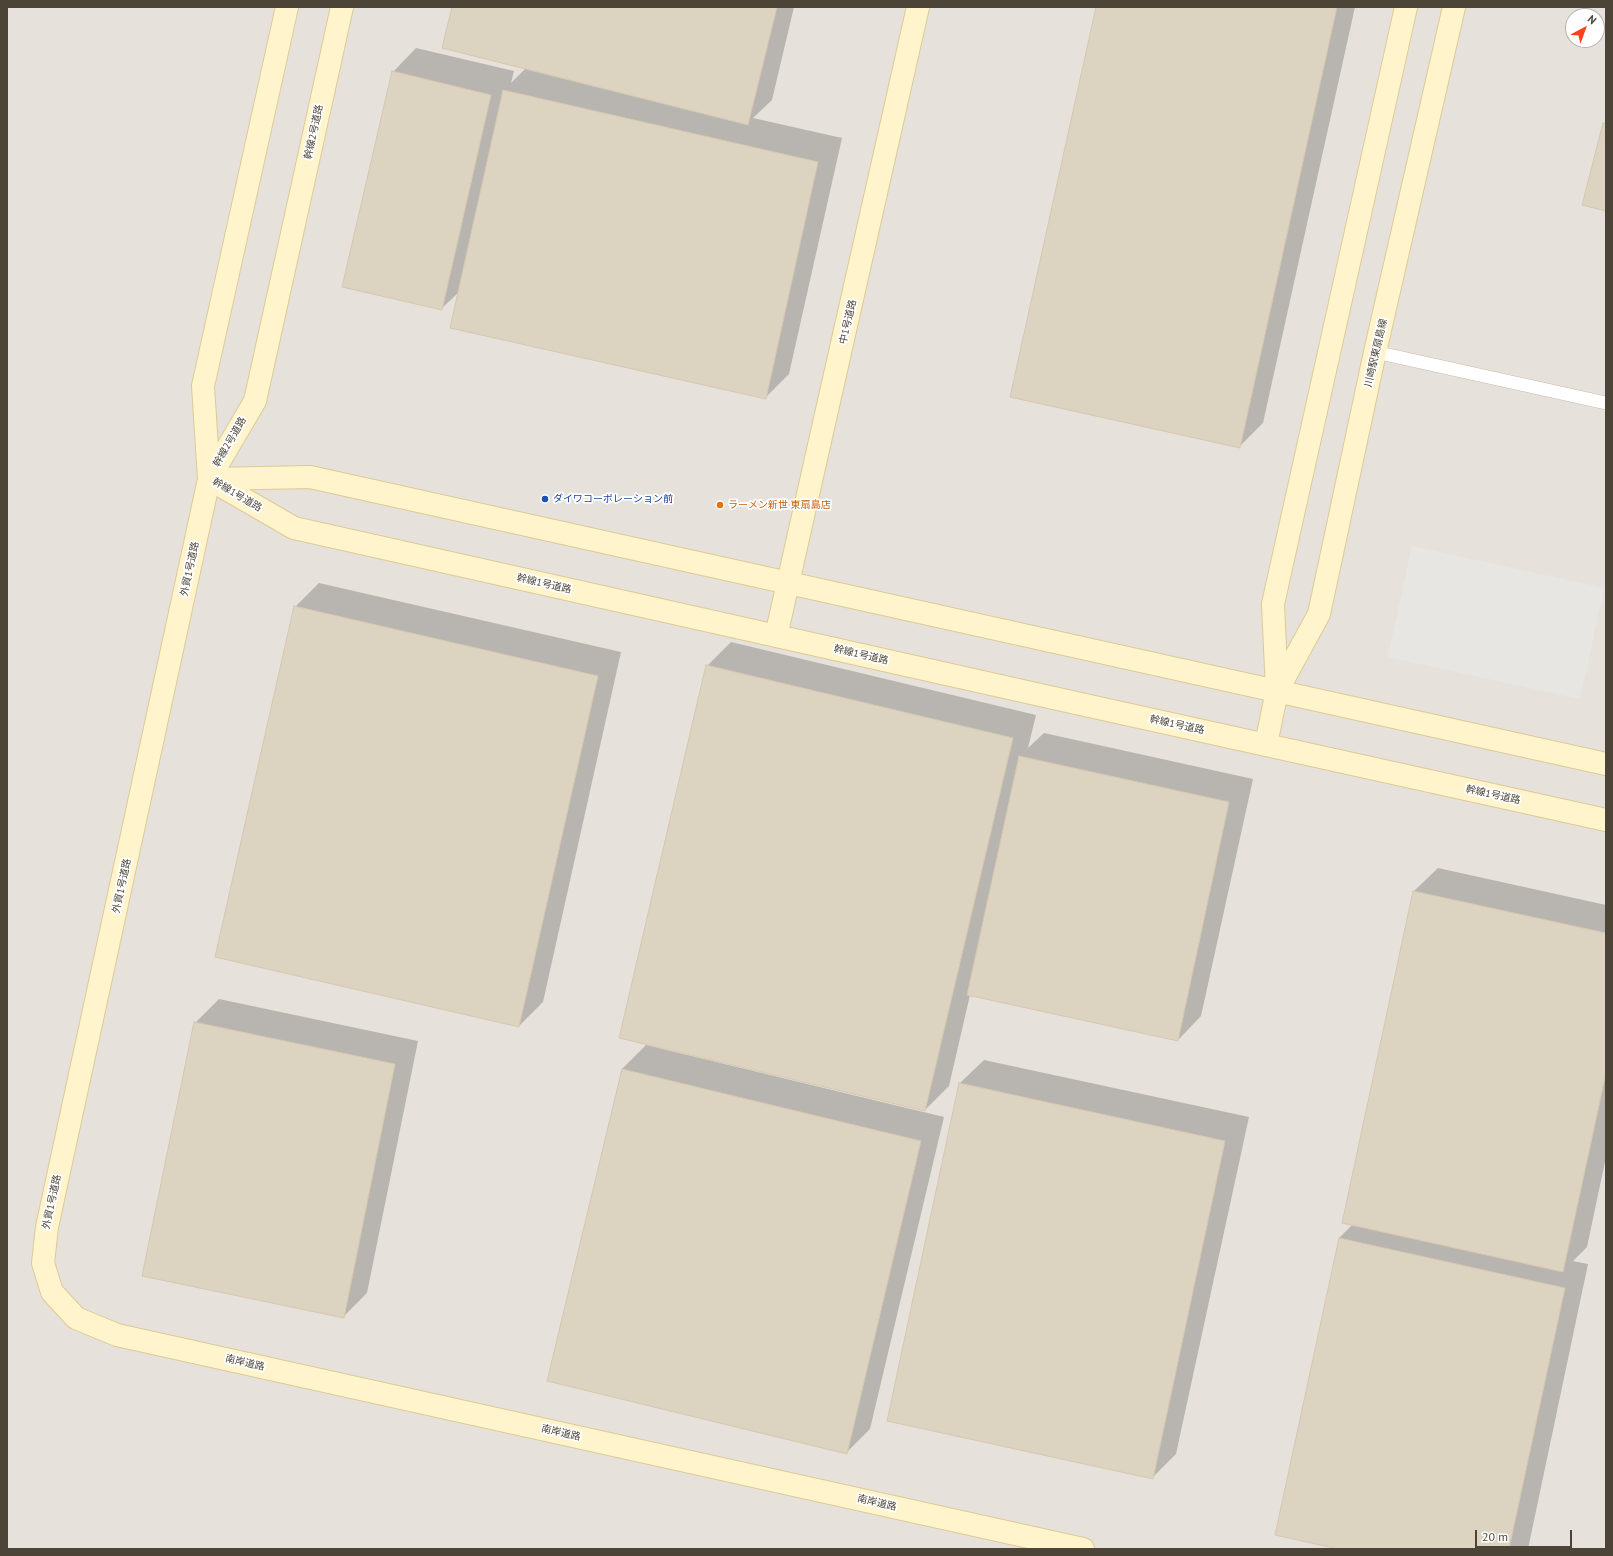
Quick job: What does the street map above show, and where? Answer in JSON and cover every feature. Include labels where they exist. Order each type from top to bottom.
[{"type":"street","name":"幹線2号道路","points":[[209,479],[203,386],[287,7]]},
{"type":"street","name":"幹線2号道路","points":[[209,479],[255,401],[342,7]]},
{"type":"street","name":"中1号道路","points":[[776,636],[789,584],[918,7]]},
{"type":"street","name":"川崎駅東扇島線","points":[[1266,744],[1277,691],[1273,604],[1406,7]]},
{"type":"street","name":"川崎駅東扇島線","points":[[1277,691],[1319,614],[1375,352],[1454,7]]},
{"type":"street","name":"幹線1号道路","points":[[209,479],[310,477],[1606,764]]},
{"type":"street","name":"幹線1号道路","points":[[209,479],[294,528],[1606,820]]},
{"type":"street","name":"外貿1号道路","points":[[52,1292],[43,1263],[47,1227],[209,479]]},
{"type":"street","name":"南岸道路","points":[[52,1292],[76,1318],[117,1335],[1083,1549]]},
{"type":"lane","points":[[1375,352],[1606,403]]},
{"type":"shaded area","points":[[7,7],[1606,7],[1606,1549],[7,1549]]},
{"type":"shaded area","points":[[1412,546],[1604,588],[1580,699],[1388,657]]},
{"type":"building","points":[[452,7],[777,7],[748,125],[442,48]]},
{"type":"building","points":[[1096,7],[1337,7],[1240,448],[1010,397]]},
{"type":"building","points":[[392,71],[491,95],[442,310],[342,287]]},
{"type":"building","points":[[503,90],[818,162],[766,399],[450,328]]},
{"type":"building","points":[[1603,123],[1606,124],[1606,211],[1582,205]]},
{"type":"building","points":[[294,606],[598,676],[519,1027],[215,957]]},
{"type":"building","points":[[706,665],[1013,738],[925,1111],[619,1038]]},
{"type":"building","points":[[1019,756],[1229,802],[1178,1041],[967,995]]},
{"type":"building","points":[[1413,891],[1606,933],[1606,1073],[1563,1272],[1342,1223]]},
{"type":"building","points":[[194,1022],[395,1064],[344,1318],[142,1276]]},
{"type":"building","points":[[622,1069],[921,1141],[847,1454],[547,1381]]},
{"type":"building","points":[[959,1083],[1225,1141],[1153,1479],[887,1421]]},
{"type":"building","points":[[1339,1238],[1565,1288],[1509,1549],[1338,1549],[1275,1535]]},
{"type":"place","name":"ダイワコーポレーション前","points":[[545,499]]},
{"type":"place","name":"ラーメン新世 東扇島店","points":[[720,505]]}]
